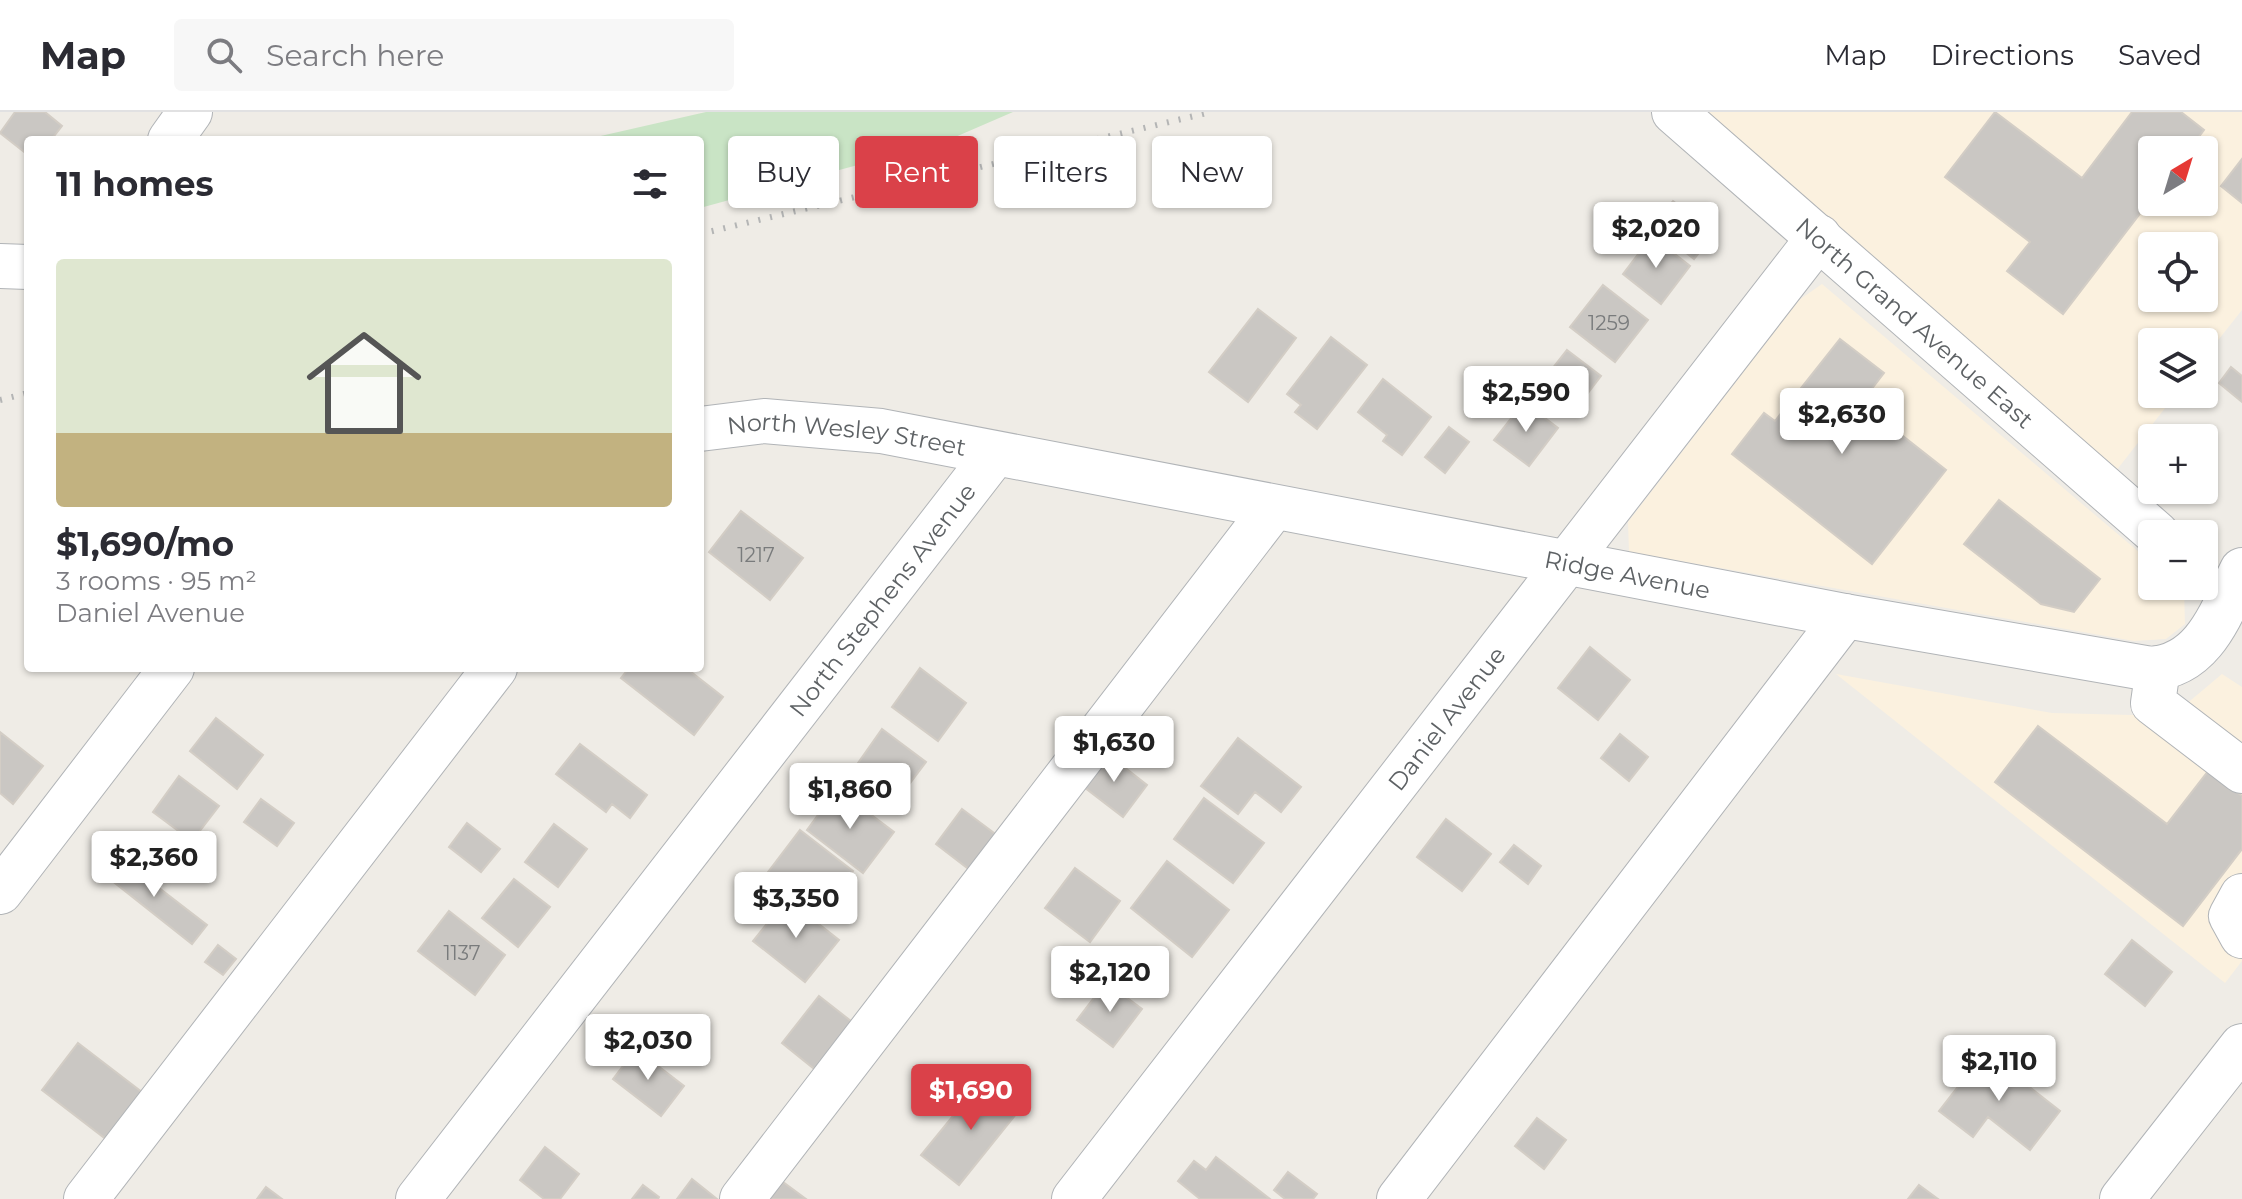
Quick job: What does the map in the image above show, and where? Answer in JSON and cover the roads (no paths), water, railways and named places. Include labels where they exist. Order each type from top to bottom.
[{"type":"street","points":[[173,136],[190,112]]},
{"type":"street","name":"North Grand Avenue East","points":[[1674,112],[2141,520]]},
{"type":"street","name":"Daniel Avenue","points":[[1074,1199],[1819,237]]},
{"type":"street","points":[[0,266],[24,267]]},
{"type":"street","name":"North Wesley Street","points":[[704,428],[764,421],[881,431],[994,455]]},
{"type":"street","name":"Ridge Avenue","points":[[994,455],[1845,616],[2098,661],[2158,668],[2185,660],[2198,649],[2208,637],[2229,587]]},
{"type":"street","name":"North Stephens Avenue","points":[[418,1199],[994,455]]},
{"type":"street","points":[[742,1199],[1273,508]]},
{"type":"street","points":[[1399,1199],[1845,616]]},
{"type":"street","points":[[2158,668],[2153,703],[2242,771]]},
{"type":"street","points":[[0,892],[169,672]]},
{"type":"street","points":[[86,1199],[492,672]]},
{"type":"street","points":[[2242,896],[2231,916],[2242,936]]},
{"type":"street","points":[[2122,1199],[2240,1052]]},
{"type":"railway","points":[[704,233],[1211,112]]},
{"type":"railway","points":[[0,400],[24,394]]}]
